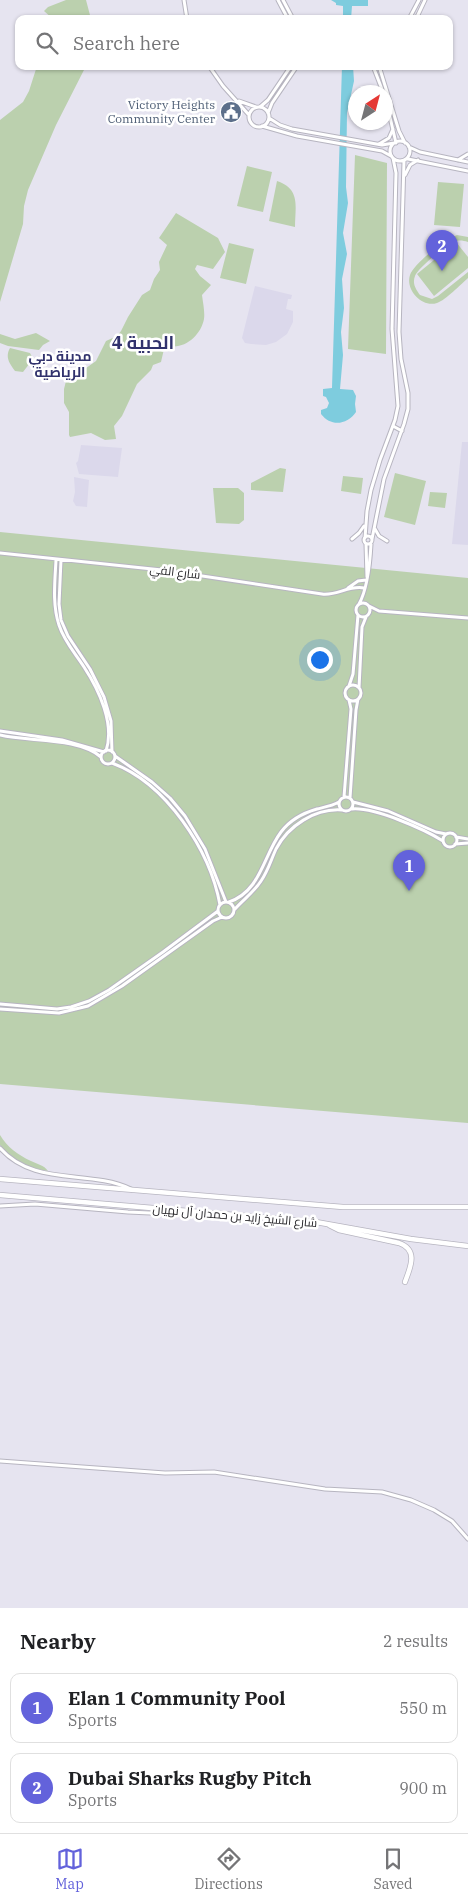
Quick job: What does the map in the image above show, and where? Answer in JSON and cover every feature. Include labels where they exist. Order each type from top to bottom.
[{"type":"highway","name":"شارع الشيخ زايد بن حمدان آل نهيان","points":[[0,1179],[343,1207],[468,1207]]},
{"type":"highway","name":"شارع الشيخ زايد بن حمدان آل نهيان","points":[[0,1195],[328,1224],[411,1239],[468,1246]]},
{"type":"highway","points":[[328,1224],[337,1230],[406,1246],[411,1253],[412,1260],[405,1282]]},
{"type":"street","points":[[184,0],[186,15]]},
{"type":"street","points":[[278,0],[286,15]]},
{"type":"street","points":[[283,0],[291,15]]},
{"type":"street","points":[[411,15],[419,0]]},
{"type":"street","points":[[418,15],[425,0]]},
{"type":"street","points":[[211,70],[250,115]]},
{"type":"street","points":[[288,70],[268,100],[252,110],[250,115],[254,126],[262,126],[283,133],[382,151],[399,161],[418,160],[468,170]]},
{"type":"street","points":[[262,126],[267,123],[272,103],[294,70]]},
{"type":"street","points":[[375,70],[380,85]]},
{"type":"street","points":[[380,70],[399,131],[405,143],[420,152],[468,162]]},
{"type":"street","points":[[232,96],[245,104],[265,109],[269,116],[288,128],[378,144],[405,143]]},
{"type":"street","points":[[220,905],[239,898],[254,883],[276,840],[291,822],[304,814],[339,802],[344,797],[351,710],[345,693],[350,686],[354,674],[358,615],[356,609],[363,594],[366,578],[366,523],[377,470],[397,413],[399,398],[393,339],[396,170],[390,150],[395,143],[393,125]]},
{"type":"street","points":[[378,144],[389,138],[394,129]]},
{"type":"street","points":[[348,588],[358,580],[366,578],[369,572],[371,544],[384,479],[407,417],[408,401],[399,341],[404,178],[405,160],[410,152],[409,147]]},
{"type":"street","points":[[458,160],[468,154]]},
{"type":"street","points":[[404,178],[410,165],[418,160]]},
{"type":"street","points":[[394,254],[399,257],[400,267]]},
{"type":"street","points":[[393,426],[402,431]]},
{"type":"street","points":[[352,539],[361,531],[366,523]]},
{"type":"street","points":[[374,528],[379,536],[387,541]]},
{"type":"street","points":[[365,538],[368,536],[372,538]]},
{"type":"street","points":[[366,544],[371,544]]},
{"type":"street","name":"شارع الفي","points":[[0,553],[162,570],[326,595],[348,588]]},
{"type":"street","points":[[56,560],[54,596],[58,621],[64,639],[90,677],[100,698],[108,726],[108,741],[101,757]]},
{"type":"street","points":[[61,560],[59,604],[61,620],[68,636],[90,669],[104,697],[111,721],[114,754],[112,763]]},
{"type":"street","points":[[348,588],[364,588]]},
{"type":"street","points":[[363,594],[368,605],[368,615],[362,627],[360,694],[358,699],[350,798],[353,802],[388,811],[446,834],[452,833],[456,837],[468,839]]},
{"type":"street","points":[[359,604],[368,605],[379,611],[468,618]]},
{"type":"street","points":[[358,615],[361,617],[379,611]]},
{"type":"street","points":[[350,686],[355,685],[359,688]]},
{"type":"street","points":[[349,700],[358,699]]},
{"type":"street","points":[[0,733],[62,740],[105,751],[114,754],[152,782],[170,798],[185,816],[206,850],[228,902],[235,909]]},
{"type":"street","points":[[0,733],[66,744],[91,752],[101,757],[106,764],[112,763],[147,784],[180,817],[191,834],[204,856],[220,905],[218,911],[163,952],[109,990],[89,1001],[76,1006],[57,1009],[0,1004]]},
{"type":"street","points":[[344,797],[350,798]]},
{"type":"street","points":[[339,802],[342,810]]},
{"type":"street","points":[[352,809],[353,802]]},
{"type":"street","points":[[0,1009],[59,1013],[88,1006],[122,986],[213,921],[231,917],[235,909],[261,882],[276,849],[289,830],[312,816],[331,810],[348,811],[360,809],[385,816],[443,841],[448,846],[468,843]]},
{"type":"street","points":[[443,841],[446,834]]},
{"type":"street","points":[[455,844],[456,837]]},
{"type":"street","points":[[218,911],[222,918]]},
{"type":"street","points":[[0,1148],[22,1166],[38,1172],[113,1183],[132,1189]]},
{"type":"street","points":[[0,1206],[26,1204],[128,1212],[254,1217]]},
{"type":"street","points":[[0,1461],[165,1473],[221,1473],[317,1488],[382,1492],[411,1500],[434,1510],[456,1524],[468,1539]]},
{"type":"shaded area","points":[[255,286],[292,295],[291,299],[288,299],[286,309],[293,311],[293,322],[287,334],[276,342],[266,345],[245,343],[242,338]]},
{"type":"shaded area","points":[[462,442],[468,442],[468,545],[452,544]]},
{"type":"shaded area","points":[[81,445],[122,448],[118,477],[79,474],[76,463]]},
{"type":"shaded area","points":[[74,477],[89,480],[87,507],[76,506],[73,501],[75,492]]},
{"type":"green space","points":[[66,0],[86,0],[90,15],[48,15],[44,11],[48,7]]},
{"type":"green space","points":[[36,70],[84,70],[56,125],[28,190],[24,206],[23,224],[0,302],[0,120],[23,102],[29,91]]},
{"type":"green space","points":[[355,155],[387,163],[386,354],[348,349]]},
{"type":"green space","points":[[247,166],[272,172],[263,212],[237,206]]},
{"type":"green space","points":[[277,181],[285,184],[290,189],[295,199],[295,227],[269,221]]},
{"type":"green space","points":[[438,182],[464,184],[460,227],[434,225]]},
{"type":"green space","points":[[176,213],[218,238],[225,252],[213,269],[197,265],[195,269],[211,285],[202,295],[204,319],[200,330],[187,343],[164,349],[161,362],[153,365],[151,370],[137,384],[122,416],[114,426],[116,439],[105,440],[91,433],[70,437],[69,412],[64,403],[64,389],[67,377],[72,378],[96,361],[106,341],[117,336],[142,295],[150,290],[160,270],[159,262],[167,245],[159,238]]},
{"type":"green space","points":[[457,235],[468,237],[468,242],[460,240],[449,244],[417,273],[414,284],[420,295],[432,299],[468,272],[468,278],[441,301],[431,304],[426,303],[412,292],[409,281],[410,275],[417,264],[431,252]]},
{"type":"green space","points":[[456,242],[468,257],[468,268],[434,296],[417,274]]},
{"type":"green space","points":[[229,243],[254,249],[246,284],[220,278]]},
{"type":"green space","points":[[36,333],[50,341],[39,350],[8,346],[0,343],[0,334],[15,339]]},
{"type":"green space","points":[[10,348],[30,353],[33,359],[23,372],[15,371],[9,363],[8,354]]},
{"type":"green space","points":[[280,468],[286,469],[283,492],[251,490],[251,483]]},
{"type":"green space","points":[[395,473],[426,481],[415,525],[384,517]]},
{"type":"green space","points":[[343,476],[363,478],[361,494],[341,491]]},
{"type":"green space","points":[[213,488],[238,488],[244,493],[244,520],[239,524],[216,523]]},
{"type":"green space","points":[[430,492],[447,493],[445,508],[428,506]]},
{"type":"green space","points":[[0,532],[468,578],[468,1123],[0,1084]]},
{"type":"green space","points":[[0,1135],[13,1150],[48,1171],[28,1166],[15,1159],[0,1145]]},
{"type":"water","points":[[331,0],[368,0],[368,6],[352,6],[351,15],[343,15],[343,6],[336,5]]},
{"type":"water","points":[[342,70],[353,70],[353,85],[348,85],[346,187],[348,203],[343,233],[347,254],[342,279],[344,308],[341,332],[343,355],[340,389],[353,390],[356,396],[356,412],[344,422],[334,423],[329,421],[321,414],[321,410],[327,408],[329,403],[326,397],[323,396],[323,389],[332,388]]},
{"type":"place","name":"Victory Heights Community Center","points":[[231,112]]},
{"type":"place","name":"Dubai Sharks Rugby Pitch","points":[[442,271]]},
{"type":"place","name":"Elan 1 Community Pool","points":[[409,891]]},
{"type":"district","name":"الحبية 4","points":[[143,343]]},
{"type":"district","name":"مدينة دبي الرياضية","points":[[60,364]]}]
